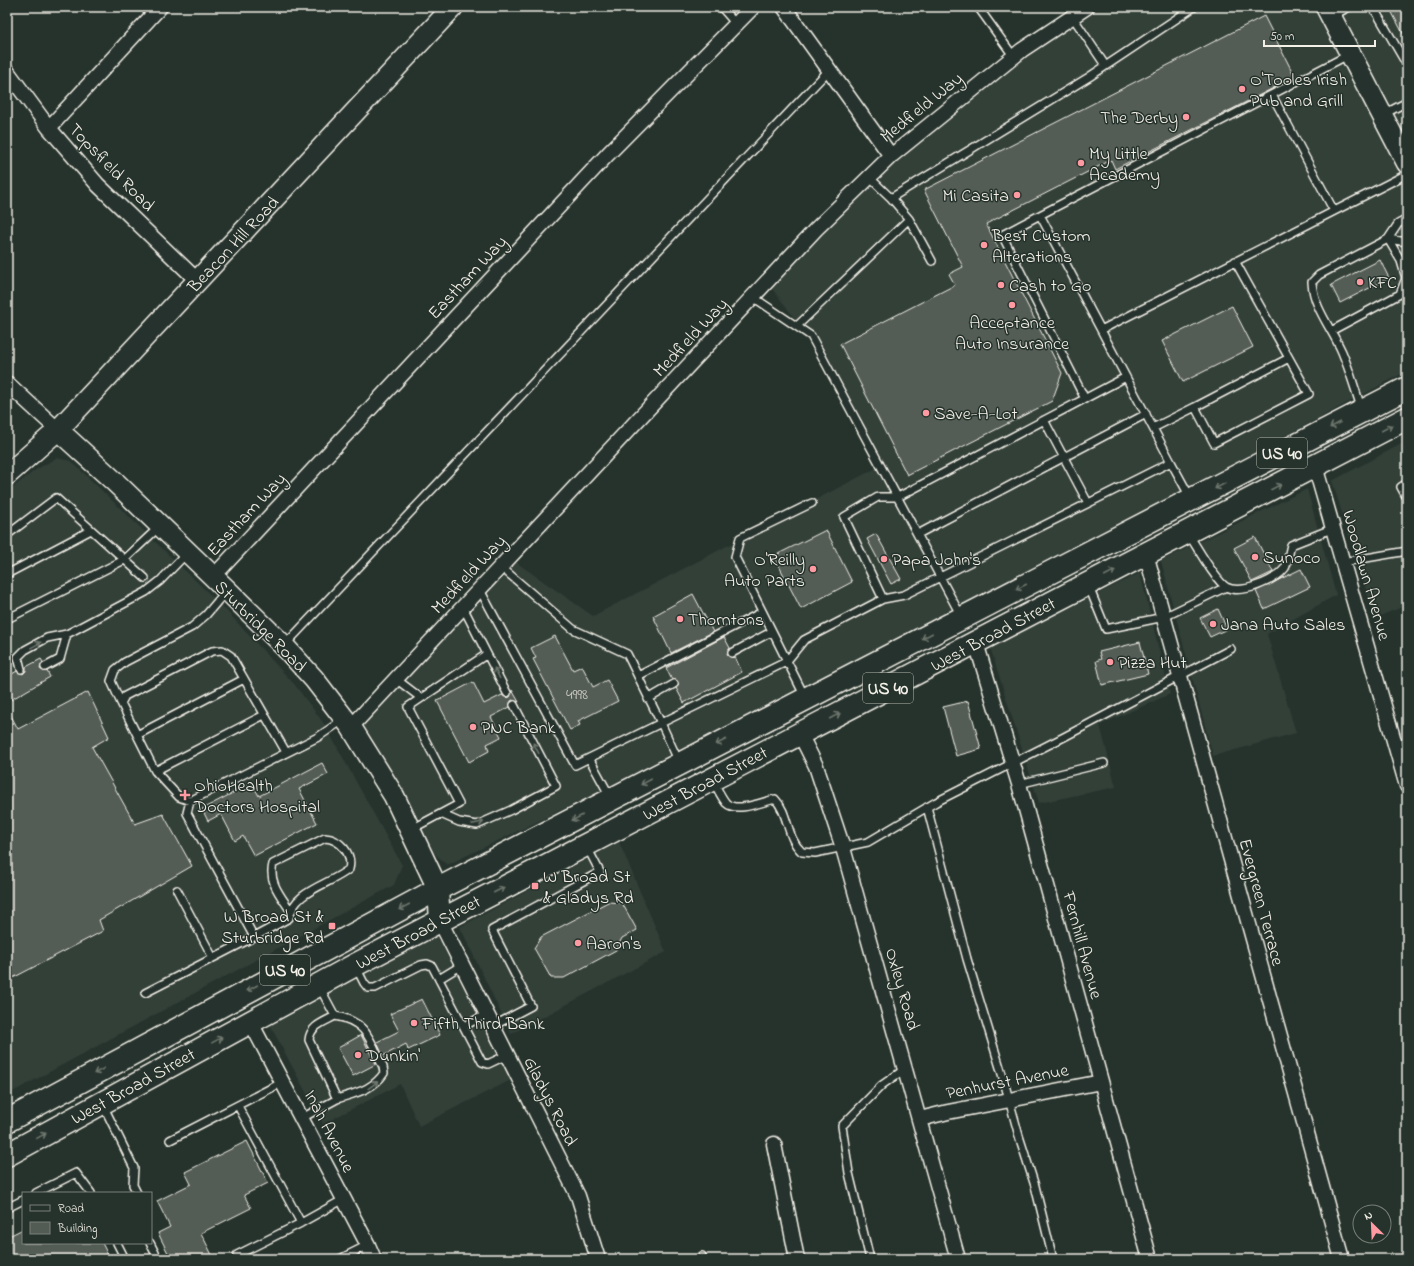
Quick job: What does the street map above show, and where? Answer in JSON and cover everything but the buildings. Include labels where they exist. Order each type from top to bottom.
[{"type":"main road","name":"West Broad Street","points":[[7,1121],[438,889],[1407,388]]},
{"type":"main road","name":"West Broad Street","points":[[7,1155],[355,965],[1407,418]]},
{"type":"main road","points":[[976,643],[986,625],[1005,612],[1139,541],[1156,518]]},
{"type":"main road","points":[[618,829],[644,804],[708,771],[744,746],[797,717],[804,709],[806,699]]},
{"type":"street","points":[[49,128],[160,7]]},
{"type":"street","name":"Beacon Hill Road","points":[[7,475],[58,430],[96,387],[198,281],[453,7]]},
{"type":"street","name":"Eastham Way","points":[[213,577],[608,154],[753,7]]},
{"type":"street","points":[[784,7],[891,156]]},
{"type":"street","name":"Medfield Way","points":[[348,723],[396,679],[816,230],[869,177],[891,156],[1014,57],[1087,7]]},
{"type":"street","points":[[1328,12],[1407,163]]},
{"type":"street","name":"Topsfield Road","points":[[7,71],[49,128],[98,184],[198,281]]},
{"type":"street","name":"Sturbridge Road","points":[[7,383],[188,552],[284,646],[314,679],[348,723],[394,796],[438,889],[440,921]]},
{"type":"street","name":"Woodlawn Avenue","points":[[1316,466],[1405,771],[1407,786]]},
{"type":"street","name":"Evergreen Terrace","points":[[1146,554],[1342,1259]]},
{"type":"street","name":"Fernhill Avenue","points":[[976,643],[1019,784],[1150,1259]]},
{"type":"street","name":"Oxley Road","points":[[800,734],[816,766],[843,848],[958,1259]]},
{"type":"street","name":"Gladys Road","points":[[440,921],[578,1196],[598,1259]]},
{"type":"street","name":"Inah Avenue","points":[[250,1022],[302,1118],[374,1259]]},
{"type":"street","name":"Penhurst Avenue","points":[[920,1119],[948,1112],[1101,1082]]},
{"type":"street","points":[[774,1144],[797,1259]]},
{"type":"lane","points":[[721,7],[736,24]]},
{"type":"lane","points":[[978,7],[1014,57]]},
{"type":"lane","points":[[891,198],[1089,77],[1194,7]]},
{"type":"lane","points":[[1328,12],[1349,7]]},
{"type":"lane","points":[[1370,7],[1376,12],[1407,65]]},
{"type":"lane","points":[[1072,16],[1105,65]]},
{"type":"lane","points":[[1084,399],[1002,235],[1350,54]]},
{"type":"lane","points":[[284,646],[829,70]]},
{"type":"lane","points":[[1272,95],[1334,211]]},
{"type":"lane","points":[[1382,115],[1407,102]]},
{"type":"lane","points":[[1101,330],[1407,174]]},
{"type":"lane","points":[[869,177],[891,198],[909,219],[932,261]]},
{"type":"lane","points":[[1040,215],[1192,500]]},
{"type":"lane","points":[[796,326],[909,219]]},
{"type":"lane","points":[[1363,411],[1342,352],[1312,293],[1312,282],[1319,275],[1388,239],[1398,224],[1407,219]]},
{"type":"lane","points":[[1388,239],[1407,242]]},
{"type":"lane","points":[[1331,331],[1400,294],[1406,278],[1401,261],[1388,239]]},
{"type":"lane","points":[[1195,407],[1214,443],[1309,394],[1234,261]]},
{"type":"lane","points":[[753,297],[811,336],[962,618]]},
{"type":"lane","points":[[1153,428],[1289,358]]},
{"type":"lane","points":[[883,599],[844,517],[878,497],[898,497],[1126,377]]},
{"type":"lane","points":[[918,534],[1146,414]]},
{"type":"lane","points":[[1044,420],[1088,503]]},
{"type":"lane","points":[[480,590],[575,765],[786,662],[804,640],[883,599],[904,595],[1171,462]]},
{"type":"lane","points":[[1407,483],[1401,487],[1407,498]]},
{"type":"lane","points":[[7,535],[56,498],[145,578]]},
{"type":"lane","points":[[806,699],[786,662],[735,558],[740,538],[812,503]]},
{"type":"lane","points":[[7,619],[124,560],[160,526]]},
{"type":"lane","points":[[1187,533],[1226,586],[1241,590],[1251,588],[1268,580],[1285,568],[1291,545],[1334,528]]},
{"type":"lane","points":[[7,574],[90,530]]},
{"type":"lane","points":[[1344,562],[1407,551]]},
{"type":"lane","points":[[21,669],[18,658],[25,650],[47,638],[67,634],[146,592],[160,581],[188,552]]},
{"type":"lane","points":[[501,567],[573,629],[627,654],[680,764]]},
{"type":"lane","points":[[1088,585],[1106,629],[1164,617],[1226,586]]},
{"type":"lane","points":[[227,590],[206,615],[192,628],[126,662],[114,670],[111,681],[155,771],[179,797],[190,800],[348,723]]},
{"type":"lane","points":[[463,607],[507,693]]},
{"type":"lane","points":[[638,676],[762,612]]},
{"type":"lane","points":[[732,653],[771,632]]},
{"type":"lane","points":[[46,668],[60,659],[67,634]]},
{"type":"lane","points":[[712,779],[726,803],[732,808],[742,808],[775,799],[780,805],[793,840],[802,852],[815,853],[868,842],[928,807],[1231,649]]},
{"type":"lane","points":[[121,703],[125,696],[212,651],[222,650],[231,656],[286,752]]},
{"type":"lane","points":[[410,830],[459,804],[408,707],[487,654]]},
{"type":"lane","points":[[137,735],[244,679]]},
{"type":"lane","points":[[396,679],[422,698]]},
{"type":"lane","points":[[648,698],[674,684]]},
{"type":"lane","points":[[441,814],[459,822],[477,825],[511,810],[556,786],[514,705]]},
{"type":"lane","points":[[155,771],[264,715]]},
{"type":"lane","points":[[589,758],[611,800]]},
{"type":"lane","points":[[1019,784],[1104,762]]},
{"type":"lane","points":[[190,800],[187,813],[254,937]]},
{"type":"lane","points":[[928,807],[968,959],[1035,1186],[1053,1259]]},
{"type":"lane","points":[[145,993],[289,918],[290,910],[302,896],[349,869],[350,865],[346,851],[338,841],[325,838],[273,864],[271,872],[272,879],[290,910]]},
{"type":"lane","points":[[464,1026],[490,1020],[531,1006],[492,930],[600,872],[586,845]]},
{"type":"lane","points":[[177,890],[213,958]]},
{"type":"lane","points":[[355,965],[368,988],[375,988],[421,965],[427,964],[432,966],[484,1063],[488,1064],[507,1055]]},
{"type":"lane","points":[[439,979],[462,965]]},
{"type":"lane","points":[[318,985],[335,1016]]},
{"type":"lane","points":[[302,1118],[337,1099],[368,1088],[379,1080],[384,1073],[383,1067],[364,1029],[348,1018],[335,1016],[314,1028],[310,1033],[309,1040],[337,1099]]},
{"type":"lane","points":[[870,1259],[849,1173],[842,1126],[882,1085],[906,1069]]},
{"type":"lane","points":[[170,1140],[283,1082]]},
{"type":"lane","points":[[102,1103],[134,1168],[133,1185],[136,1192]]},
{"type":"lane","points":[[238,1106],[301,1223]]},
{"type":"lane","points":[[38,1192],[76,1173],[90,1192]]},
{"type":"lane","points":[[237,1255],[301,1223],[344,1199]]},
{"type":"lane","points":[[7,1208],[22,1200]]},
{"type":"lane","points":[[118,1244],[125,1259]]},
{"type":"lane","points":[[150,1244],[158,1259]]},
{"type":"lane","points":[[340,1259],[368,1245]]},
{"type":"shaded area","points":[[1087,7],[1407,7],[1407,371],[1138,515],[618,783],[447,865],[410,830],[351,727],[510,558],[593,616],[882,465],[835,371],[767,282],[891,156]]},
{"type":"shaded area","points":[[1407,441],[1407,605],[1375,618],[1332,481]]},
{"type":"shaded area","name":"OhioHealth Doctors Hospital","points":[[56,458],[71,461],[222,606],[295,685],[325,725],[402,865],[394,885],[7,1095],[7,492],[34,471]]},
{"type":"shaded area","points":[[1307,489],[1336,595],[1267,634],[1296,733],[1213,756],[1161,561]]},
{"type":"shaded area","points":[[1140,573],[1170,694],[1100,725],[1116,787],[1039,803],[990,647]]},
{"type":"shaded area","points":[[619,842],[666,952],[511,1034],[460,927]]},
{"type":"shaded area","points":[[437,935],[511,1080],[419,1126],[400,1084],[323,1124],[270,1025]]},
{"type":"place","name":"O'Tooles Irish Pub and Grill","points":[[1242,89]]},
{"type":"place","name":"The Derby","points":[[1186,117]]},
{"type":"place","name":"My Little Academy","points":[[1081,163]]},
{"type":"place","name":"Mi Casita","points":[[1017,195]]},
{"type":"place","name":"Best Custom Alterations","points":[[984,245]]},
{"type":"place","name":"KFC","points":[[1360,282]]},
{"type":"place","name":"Cash to Go","points":[[1001,285]]},
{"type":"place","name":"Acceptance Auto Insurance","points":[[1012,305]]},
{"type":"place","name":"Save-A-Lot","points":[[926,413]]},
{"type":"place","name":"Sunoco","points":[[1255,557]]},
{"type":"place","name":"Papa John's","points":[[884,559]]},
{"type":"place","name":"O'Reilly Auto Parts","points":[[813,569]]},
{"type":"place","name":"Thorntons","points":[[680,619]]},
{"type":"place","name":"Jana Auto Sales","points":[[1213,624]]},
{"type":"place","name":"Pizza Hut","points":[[1110,662]]},
{"type":"place","name":"PNC Bank","points":[[473,727]]},
{"type":"place","name":"OhioHealth Doctors Hospital","points":[[185,795]]},
{"type":"place","name":"W Broad St & Gladys Rd","points":[[535,886]]},
{"type":"place","name":"W Broad St & Sturbridge Rd","points":[[332,926]]},
{"type":"place","name":"Aaron's","points":[[578,943]]},
{"type":"place","name":"Fifth Third Bank","points":[[414,1023]]},
{"type":"place","name":"Dunkin'","points":[[358,1055]]}]
